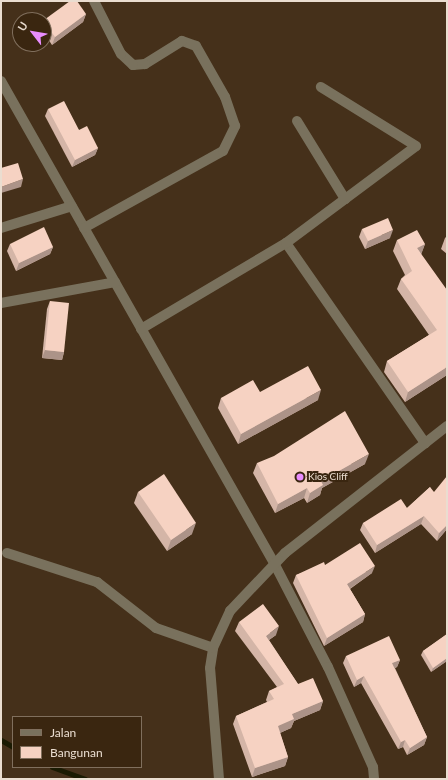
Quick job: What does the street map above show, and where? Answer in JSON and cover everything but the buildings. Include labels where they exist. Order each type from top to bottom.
[{"type":"street","points":[[84,228],[223,151],[235,126],[225,97],[196,46],[182,41],[145,64],[133,65],[121,54],[94,1]]},
{"type":"street","points":[[1,81],[274,563],[328,667],[373,767],[374,779]]},
{"type":"street","points":[[141,329],[286,243],[416,146],[321,87]]},
{"type":"street","points":[[297,121],[345,199]]},
{"type":"street","points":[[1,228],[72,206]]},
{"type":"street","points":[[286,243],[425,443]]},
{"type":"street","points":[[1,303],[114,282]]},
{"type":"street","points":[[219,779],[210,668],[213,648],[230,610],[274,563],[447,426]]},
{"type":"street","points":[[7,554],[97,582],[156,628],[213,648]]},
{"type":"waterway","points":[[1,740],[12,746]]},
{"type":"waterway","points":[[55,768],[85,779]]},
{"type":"place","name":"Kios Cliff","points":[[300,477]]}]
